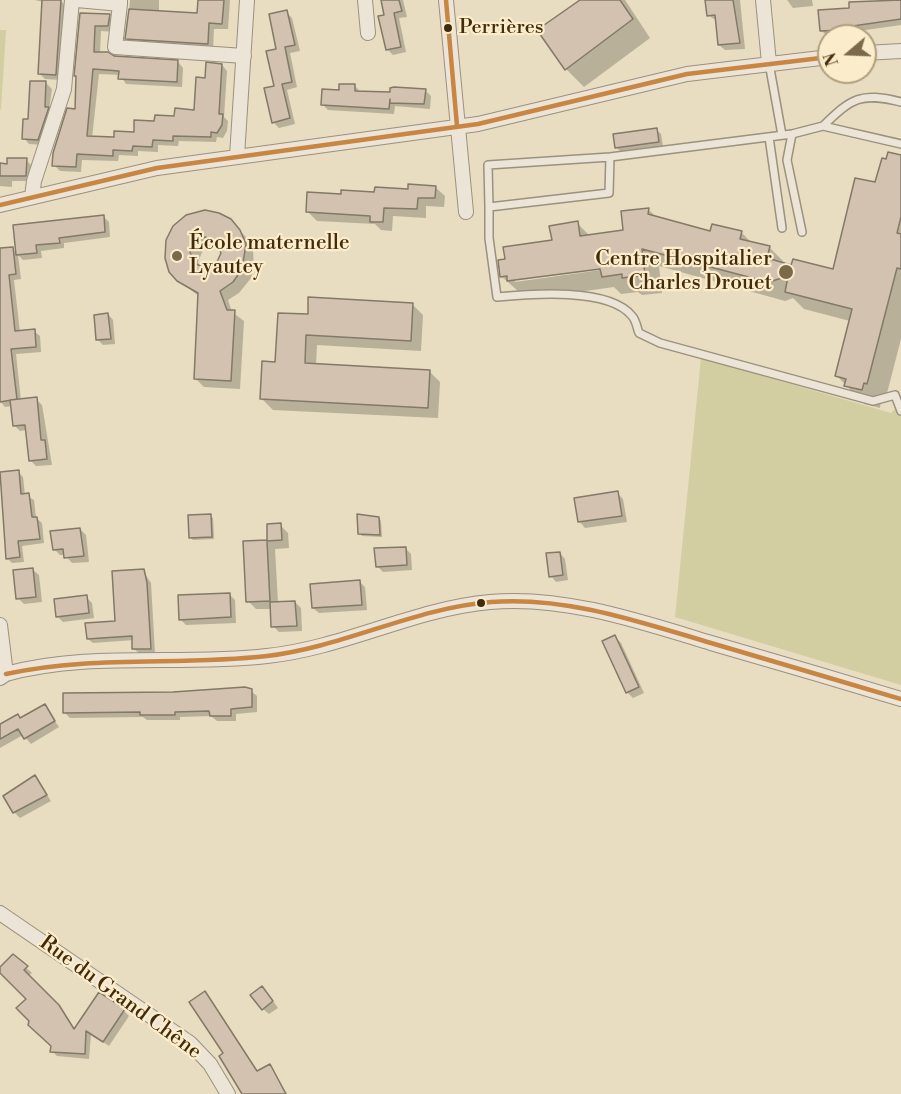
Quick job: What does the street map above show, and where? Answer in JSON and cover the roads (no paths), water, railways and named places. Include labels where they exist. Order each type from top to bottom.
[{"type":"street","points":[[32,197],[34,181],[64,89],[72,0]]},
{"type":"street","points":[[77,0],[120,2],[115,47],[244,56]]},
{"type":"street","points":[[237,156],[247,0]]},
{"type":"street","points":[[365,0],[368,33]]},
{"type":"street","points":[[446,0],[466,212]]},
{"type":"street","points":[[763,0],[769,63]]},
{"type":"street","points":[[877,52],[901,51]]},
{"type":"street","points":[[0,205],[157,168],[511,118],[687,75],[817,58]]},
{"type":"street","points":[[0,625],[3,676],[53,663],[268,656],[341,641],[441,609],[504,602],[539,603],[580,609],[652,625],[901,699]]},
{"type":"street","name":"Rue du Grand Chêne","points":[[0,913],[190,1043],[210,1064],[228,1094]]},
{"type":"lane","points":[[769,63],[782,135]]},
{"type":"lane","points":[[901,102],[874,95],[850,100],[823,126],[792,135],[610,157],[488,165],[489,238],[497,297],[548,292],[613,302],[633,316],[639,333],[660,343],[873,401],[898,393],[901,411]]},
{"type":"lane","points":[[823,126],[901,144]]},
{"type":"lane","points":[[792,135],[787,160],[802,232]]},
{"type":"lane","points":[[769,137],[782,228]]},
{"type":"lane","points":[[489,207],[609,192],[610,157]]},
{"type":"place","name":"Perrières","points":[[448,28]]},
{"type":"place","name":"École maternelle Lyautey","points":[[177,256]]},
{"type":"place","name":"Centre Hospitalier Charles Drouet","points":[[786,272]]}]
